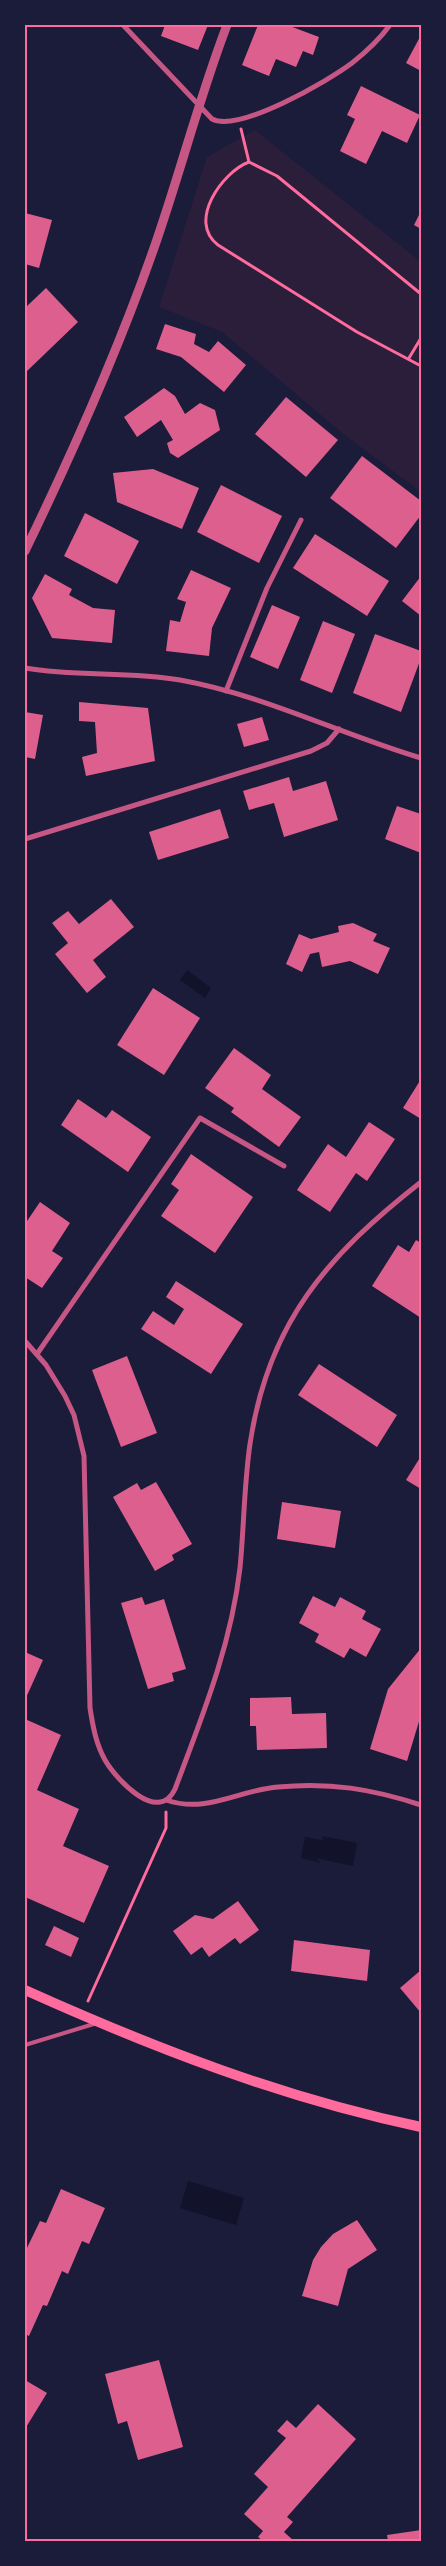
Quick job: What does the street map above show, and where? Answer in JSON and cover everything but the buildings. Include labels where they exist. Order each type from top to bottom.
[{"type":"main road","points":[[25,1990],[98,2023],[200,2064],[288,2094],[353,2112],[421,2127]]},
{"type":"street","points":[[123,25],[199,107],[217,122],[238,120],[280,104],[317,85],[371,47],[390,25]]},
{"type":"street","points":[[25,551],[121,337],[155,246],[207,78],[227,25]]},
{"type":"street","points":[[226,691],[267,588],[301,520]]},
{"type":"street","points":[[25,668],[54,672],[152,676],[180,680],[271,704],[421,758]]},
{"type":"street","points":[[25,839],[311,751],[327,743],[339,729]]},
{"type":"street","points":[[37,1354],[200,1118],[284,1166]]},
{"type":"street","points":[[25,1341],[37,1354],[65,1396],[74,1415],[84,1456],[90,1708],[96,1740],[113,1771],[133,1791],[148,1802],[156,1804],[166,1800],[175,1789],[210,1698],[222,1657],[240,1568],[250,1442],[260,1398],[284,1333],[301,1301],[336,1256],[368,1225],[421,1182]]},
{"type":"street","points":[[166,1800],[192,1806],[276,1787],[333,1785],[356,1787],[421,1805]]},
{"type":"lane","points":[[25,2045],[98,2023]]},
{"type":"path","points":[[238,120],[249,162],[276,176],[421,294]]},
{"type":"path","points":[[249,162],[232,171],[217,190],[209,207],[205,221],[214,241],[357,332],[421,366]]},
{"type":"path","points":[[409,358],[421,338]]},
{"type":"path","points":[[82,2016],[166,1828],[166,1800]]},
{"type":"shaded area","points":[[255,130],[421,262],[421,492],[346,436],[222,332],[159,307],[207,157]]},
{"type":"shaded area","points":[[187,970],[211,988],[205,998],[180,980]]},
{"type":"shaded area","points":[[323,1836],[357,1843],[353,1866],[316,1858],[321,1863],[301,1858],[305,1837],[326,1841],[322,1839]]},
{"type":"shaded area","points":[[188,2181],[244,2198],[236,2225],[180,2208]]}]
